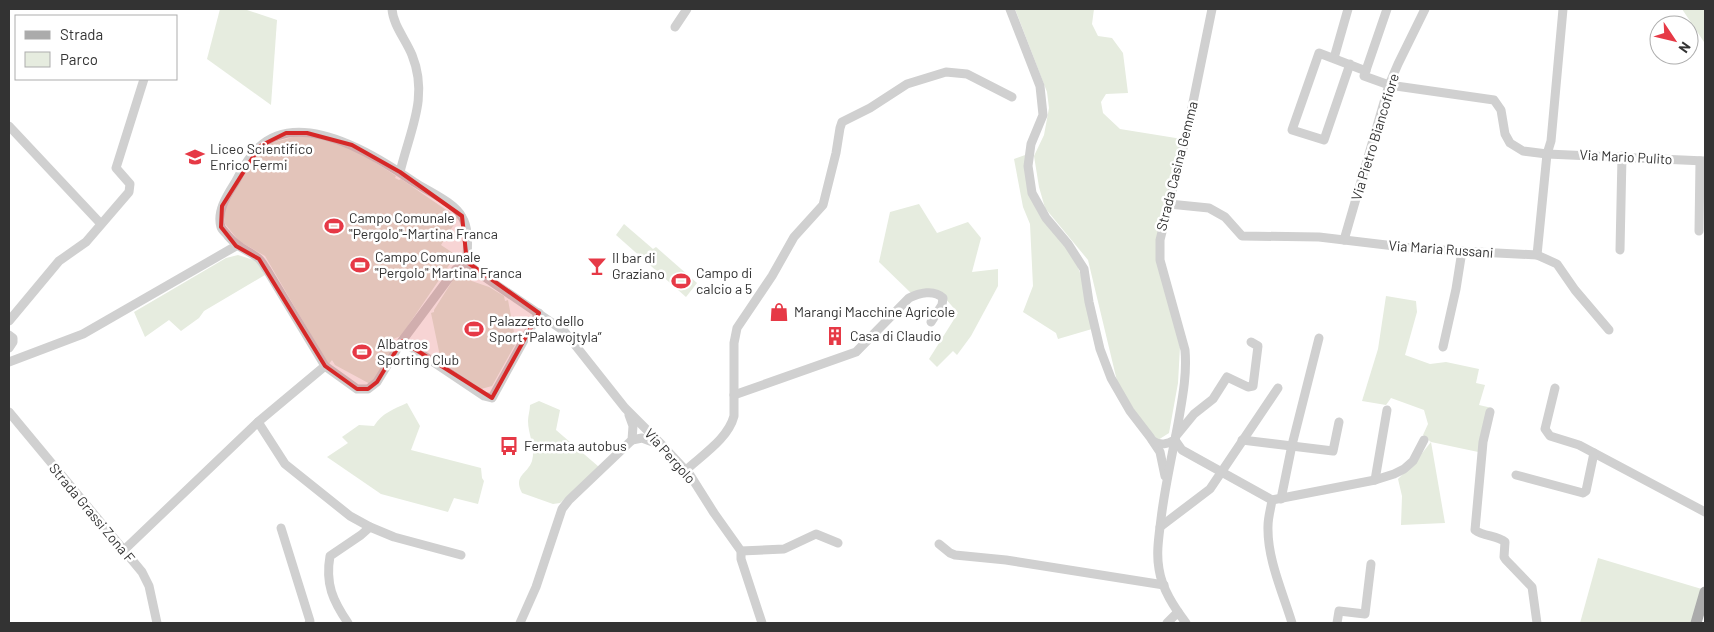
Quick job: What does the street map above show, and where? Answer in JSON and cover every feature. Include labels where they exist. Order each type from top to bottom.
[{"type":"main road","points":[[1696,623],[1705,592]]},
{"type":"street","points":[[392,9],[398,28],[412,55],[419,80],[418,107],[400,172]]},
{"type":"street","points":[[675,27],[687,9]]},
{"type":"street","points":[[1010,9],[1040,86],[1043,115],[1031,144],[1028,166],[1032,193],[1046,218],[1068,244],[1084,269],[1089,302],[1100,349],[1111,378],[1130,411],[1160,452],[1165,469],[1165,487],[1160,527],[1159,569],[1164,585],[1186,623]]},
{"type":"street","name":"Strada Casina Gemma","points":[[1175,438],[1187,362],[1186,350],[1160,260],[1161,231],[1187,132],[1212,9]]},
{"type":"street","points":[[1334,58],[1348,9]]},
{"type":"street","points":[[1350,64],[1324,140],[1292,130],[1319,53],[1350,64],[1366,71],[1387,9]]},
{"type":"street","name":"Via Pietro Biancofiore","points":[[1344,240],[1390,85],[1398,64],[1425,9]]},
{"type":"street","points":[[1563,9],[1537,255],[1557,264],[1574,290],[1608,330]]},
{"type":"street","name":"Via Mario Pulito","points":[[1366,71],[1364,76],[1390,85],[1494,100],[1502,110],[1505,134],[1510,143],[1523,151],[1547,154],[1702,161]]},
{"type":"street","points":[[685,471],[729,428],[734,416],[734,343],[737,328],[772,276],[794,237],[823,205],[842,122],[870,108],[907,84],[946,72],[967,74],[1012,97]]},
{"type":"street","points":[[9,321],[59,261],[80,246],[129,192],[130,184],[116,168],[144,80]]},
{"type":"street","points":[[9,126],[101,224]]},
{"type":"street","points":[[307,133],[335,138],[352,145],[400,172],[453,206],[462,216],[466,225],[467,262],[456,269],[402,341],[378,382],[368,389],[357,389],[325,366],[259,258],[236,246],[221,227],[220,214],[222,206],[247,161],[260,146],[286,134],[307,133]]},
{"type":"street","points":[[1620,250],[1622,156]]},
{"type":"street","points":[[1699,231],[1702,161]]},
{"type":"street","name":"Via Maria Russani","points":[[1169,204],[1210,208],[1225,217],[1242,236],[1319,238],[1420,249],[1537,255]]},
{"type":"street","points":[[9,362],[83,334],[236,246]]},
{"type":"street","points":[[1443,347],[1462,251]]},
{"type":"street","name":"Via Pergolo","points":[[467,262],[476,271],[539,313],[567,335],[625,408],[685,471],[742,550],[741,559],[762,623]]},
{"type":"street","points":[[734,395],[856,352],[914,296],[935,293],[943,298],[942,305],[931,322]]},
{"type":"street","points":[[402,341],[484,396],[492,398],[539,313]]},
{"type":"street","points":[[9,334],[13,338],[13,342],[9,348]]},
{"type":"street","points":[[1292,623],[1279,582],[1268,537],[1268,523],[1277,499],[1320,338]]},
{"type":"street","points":[[1160,452],[1161,449],[1171,444],[1194,414],[1213,399],[1227,377],[1248,387],[1253,386],[1258,346],[1256,343],[1251,342]]},
{"type":"street","points":[[124,550],[258,422],[325,366]]},
{"type":"street","points":[[1160,527],[1210,490],[1278,388]]},
{"type":"street","points":[[1555,388],[1545,429],[1550,436],[1579,445],[1705,512]]},
{"type":"street","points":[[625,408],[633,426],[632,440]]},
{"type":"street","points":[[1375,480],[1387,410]]},
{"type":"street","name":"Strada Grassi Zona F","points":[[9,412],[142,572],[149,586],[157,623]]},
{"type":"street","points":[[1490,412],[1483,442],[1475,522],[1476,530],[1481,534],[1502,539],[1505,542],[1504,556],[1506,560],[1528,582],[1533,590],[1537,623]]},
{"type":"street","points":[[258,422],[285,464],[350,516],[394,537],[461,555]]},
{"type":"street","points":[[1242,440],[1333,451],[1338,422]]},
{"type":"street","points":[[520,623],[536,587],[562,509],[569,500],[632,440],[642,438],[663,446]]},
{"type":"street","points":[[1153,441],[1164,444],[1175,438]]},
{"type":"street","points":[[1165,487],[1178,450],[1175,438]]},
{"type":"street","points":[[1160,452],[1166,455],[1178,450],[1277,499],[1375,480],[1394,474],[1413,461],[1424,440]]},
{"type":"street","points":[[1516,475],[1583,493],[1586,491],[1594,453]]},
{"type":"street","points":[[348,623],[333,599],[329,577],[330,556],[370,527]]},
{"type":"street","points":[[281,528],[310,620],[308,623]]},
{"type":"street","points":[[742,550],[784,550],[816,534],[838,543]]},
{"type":"street","points":[[939,544],[950,554],[955,555],[1006,560],[1164,585]]},
{"type":"street","points":[[1337,623],[1339,611],[1365,614],[1371,564]]},
{"type":"street","points":[[1167,623],[1178,612]]},
{"type":"highlighted area","points":[[286,133],[307,133],[352,145],[400,172],[462,216],[467,262],[539,313],[492,398],[402,341],[377,382],[368,389],[357,389],[325,366],[259,259],[236,246],[221,227],[222,206],[260,146]]},
{"type":"green space","points":[[220,9],[244,9],[277,20],[271,105],[207,59]]},
{"type":"green space","points":[[1015,9],[1094,9],[1092,24],[1098,36],[1112,38],[1123,53],[1128,93],[1106,94],[1101,102],[1103,113],[1120,129],[1182,139],[1156,241],[1180,347],[1178,383],[1169,433],[1158,440],[1141,422],[1117,381],[1088,260],[1045,208],[1039,187],[1034,156],[1044,135],[1049,108],[1047,92]]},
{"type":"green space","points":[[1682,9],[1705,9],[1704,42],[1699,34],[1699,15],[1686,15]]},
{"type":"green space","name":"Campo Comunale \"Pergolo\" Martina Franca","points":[[297,136],[324,139],[361,154],[458,218],[441,245],[456,255],[401,336],[391,341],[392,350],[372,385],[335,365],[332,360],[328,364],[265,256],[239,241],[225,224],[224,211],[254,156],[271,143]]},
{"type":"green space","points":[[1028,154],[1036,202],[1073,254],[1083,281],[1092,329],[1058,339],[1056,333],[1023,312],[1033,286],[1030,224],[1023,207],[1014,159]]},
{"type":"green space","points":[[919,204],[937,233],[968,222],[981,238],[972,272],[998,269],[998,286],[971,336],[957,355],[953,351],[937,367],[929,359],[958,313],[938,290],[911,293],[879,262],[890,212]]},
{"type":"green space","points":[[624,224],[653,249],[656,247],[697,283],[686,297],[616,235]]},
{"type":"green space","points":[[238,255],[257,261],[265,275],[204,311],[199,318],[181,331],[169,320],[145,337],[134,312],[226,258]]},
{"type":"green space","name":"Palazzetto dello Sport “Palawojtyla”","points":[[463,278],[489,287],[504,296],[505,301],[508,300],[516,343],[492,386],[481,389],[441,361],[431,313],[434,312],[453,280]]},
{"type":"green space","points":[[1386,296],[1416,301],[1417,312],[1405,355],[1430,364],[1446,362],[1479,369],[1476,383],[1485,385],[1479,405],[1492,408],[1483,453],[1431,442],[1423,435],[1428,424],[1424,410],[1391,398],[1386,405],[1362,401],[1378,349]]},
{"type":"green space","points":[[539,401],[560,410],[556,430],[599,467],[560,503],[553,504],[522,493],[520,487],[520,479],[530,466],[533,456],[528,421],[530,405]]},
{"type":"green space","points":[[407,403],[420,426],[411,450],[481,468],[484,481],[478,504],[454,498],[448,512],[381,494],[327,457],[348,443],[342,437],[359,425],[374,426],[393,409]]},
{"type":"green space","points":[[1431,442],[1445,523],[1401,525],[1402,496],[1398,479]]},
{"type":"green space","points":[[1598,558],[1705,590],[1695,623],[1580,623]]},
{"type":"place","name":"Liceo Scientifico Enrico Fermi","points":[[195,157]]},
{"type":"place","name":"Campo Comunale \"Pergolo\"-Martina Franca","points":[[334,226]]},
{"type":"place","name":"Campo Comunale \"Pergolo\" Martina Franca","points":[[360,265]]},
{"type":"place","name":"Il bar di Graziano","points":[[597,266]]},
{"type":"place","name":"Campo di calcio a 5","points":[[681,281]]},
{"type":"place","name":"Marangi Macchine Agricole","points":[[779,312]]},
{"type":"place","name":"Palazzetto dello Sport “Palawojtyla”","points":[[474,329]]},
{"type":"place","name":"Casa di Claudio","points":[[835,336]]},
{"type":"place","name":"Albatros Sporting Club","points":[[362,352]]},
{"type":"place","name":"Fermata autobus","points":[[509,446]]}]
